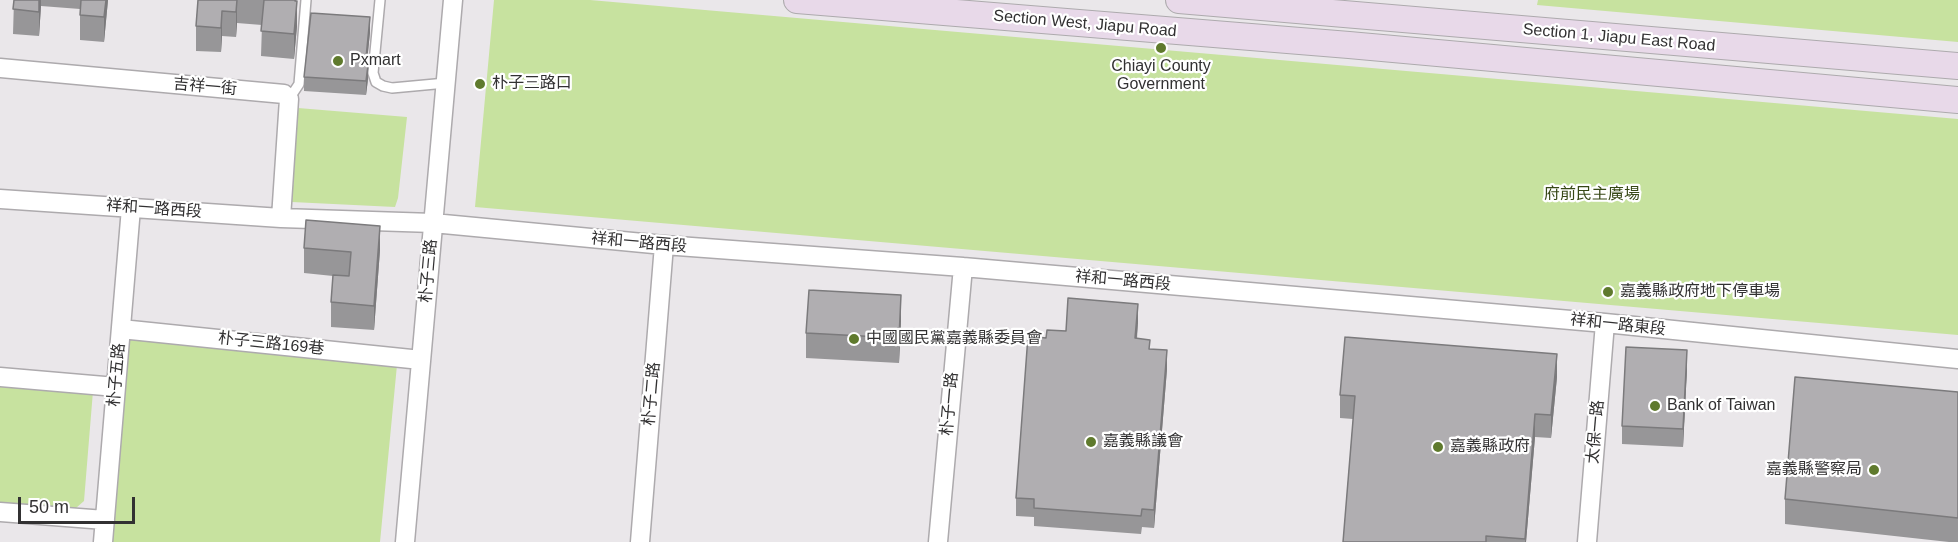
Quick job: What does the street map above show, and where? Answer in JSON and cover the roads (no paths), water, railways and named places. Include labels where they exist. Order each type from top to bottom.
[{"type":"main road","name":"Section West, Jiapu Road","points":[[797,0],[1337,44]]},
{"type":"main road","name":"Section West, Jiapu Road","points":[[1179,0],[1280,4]]},
{"type":"main road","points":[[1280,4],[1284,40]]},
{"type":"main road","name":"Section 1, Jiapu East Road","points":[[1280,4],[1339,7],[1958,66]]},
{"type":"main road","points":[[1337,44],[1339,7]]},
{"type":"main road","name":"Section 1, Jiapu East Road","points":[[1337,44],[1958,100]]},
{"type":"street","name":"朴子三路","points":[[405,542],[453,0]]},
{"type":"street","name":"吉祥一街","points":[[0,68],[284,94],[289,99]]},
{"type":"street","points":[[281,218],[289,99]]},
{"type":"street","name":"祥和一路西段","points":[[0,199],[281,218],[433,223],[664,245],[963,267],[1277,294]]},
{"type":"street","name":"朴子五路","points":[[103,542],[131,208]]},
{"type":"street","name":"朴子二路","points":[[640,542],[664,245]]},
{"type":"street","name":"朴子一路","points":[[938,542],[963,267]]},
{"type":"street","name":"祥和一路東段","points":[[1277,294],[1605,323],[1958,359]]},
{"type":"street","name":"太保一路","points":[[1587,542],[1605,323]]},
{"type":"street","name":"朴子三路169巷","points":[[121,329],[421,360]]},
{"type":"street","points":[[0,377],[116,387]]},
{"type":"street","points":[[0,513],[105,520]]},
{"type":"lane","points":[[289,99],[298,84],[306,0]]},
{"type":"lane","points":[[380,0],[373,73],[376,82],[392,88],[446,83]]},
{"type":"place","name":"Chiayi County Government","points":[[1161,48]]},
{"type":"place","name":"Pxmart","points":[[338,61]]},
{"type":"place","name":"朴子三路口","points":[[480,84]]},
{"type":"place","name":"嘉義縣政府地下停車場","points":[[1608,292]]},
{"type":"place","name":"中國國民黨嘉義縣委員會","points":[[854,339]]},
{"type":"place","name":"Bank of Taiwan","points":[[1655,406]]},
{"type":"place","name":"嘉義縣議會","points":[[1091,442]]},
{"type":"place","name":"嘉義縣政府","points":[[1438,447]]},
{"type":"place","name":"嘉義縣警察局","points":[[1874,470]]},
{"type":"park label","name":"府前民主廣場","points":[[1592,195]]}]
